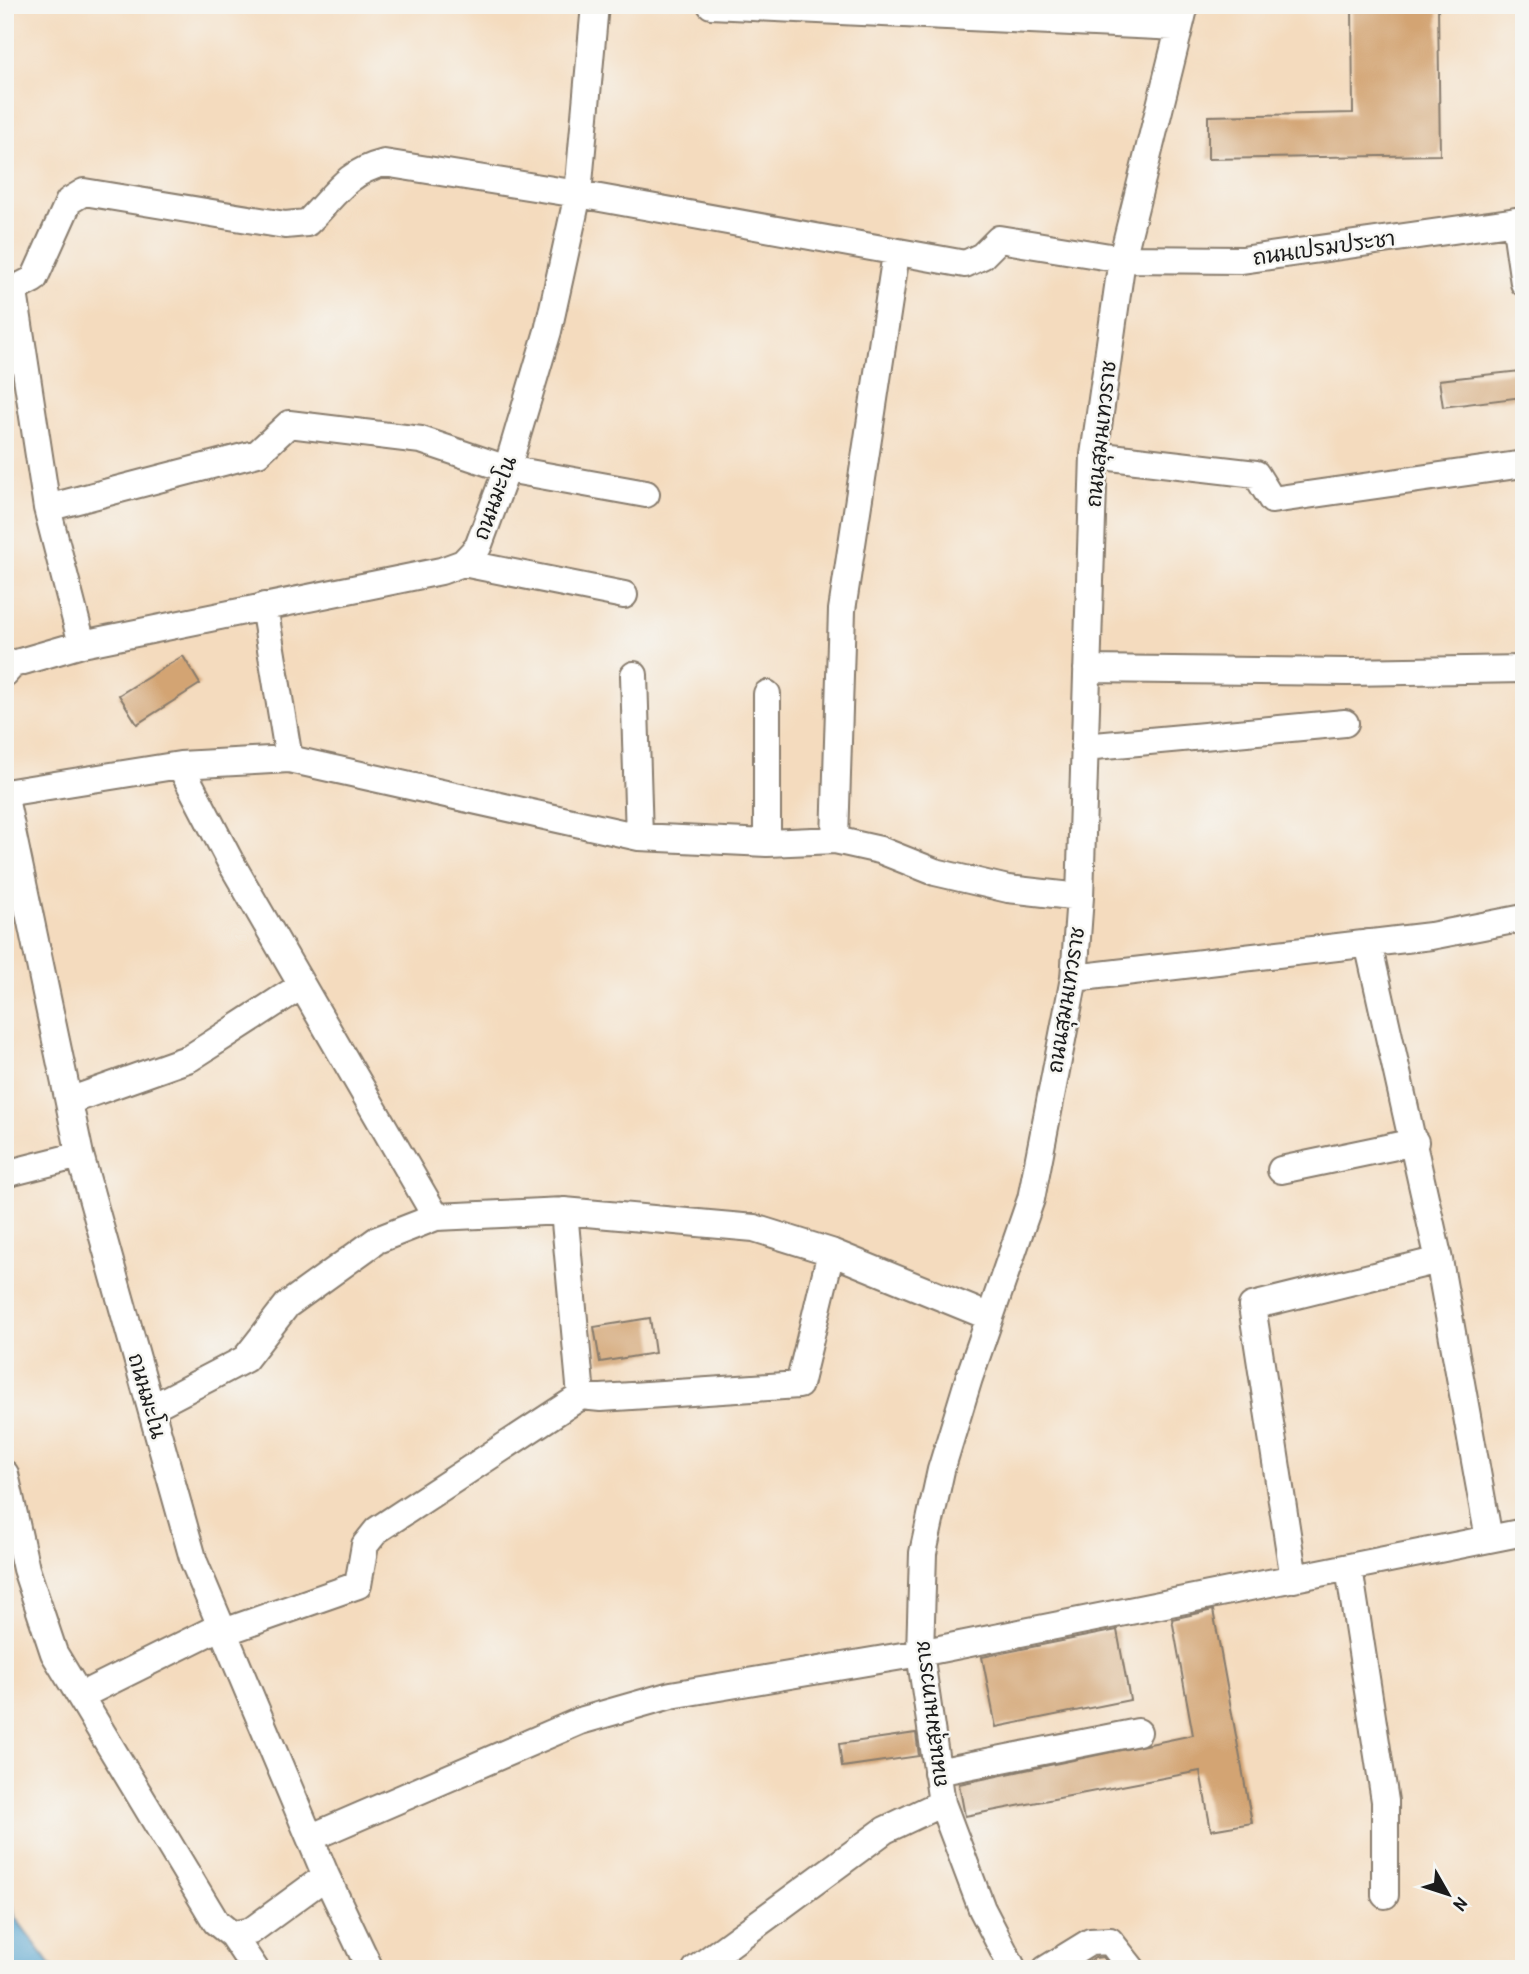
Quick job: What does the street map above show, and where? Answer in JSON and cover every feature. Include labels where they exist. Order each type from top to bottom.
[{"type":"street","name":"ถนนมะโน","points":[[5,673],[13,664],[82,644],[441,571],[463,563],[478,547],[507,469],[548,331],[578,194],[595,5]]},
{"type":"street","points":[[711,5],[1182,16]]},
{"type":"street","name":"ถนนสุมนเทวราช","points":[[1013,1969],[982,1909],[942,1803],[920,1653],[923,1553],[941,1470],[1031,1199],[1074,978],[1080,897],[1094,455],[1122,260],[1182,16]]},
{"type":"street","name":"ถนนเปรมประชา","points":[[10,293],[34,279],[69,201],[84,192],[285,225],[307,223],[347,179],[362,168],[384,163],[578,194],[896,254],[965,264],[982,256],[999,239],[1009,238],[1122,260],[1242,260],[1519,220]]},
{"type":"street","points":[[1519,220],[1524,283]]},
{"type":"street","points":[[835,840],[842,610],[896,254]]},
{"type":"street","points":[[10,293],[47,508],[82,644]]},
{"type":"street","points":[[47,508],[258,453],[289,424],[421,440],[507,469],[646,495]]},
{"type":"street","points":[[1094,455],[1256,474],[1272,500],[1524,464]]},
{"type":"street","points":[[463,563],[624,595]]},
{"type":"street","points":[[264,606],[289,759]]},
{"type":"street","points":[[1087,669],[1348,673],[1524,669]]},
{"type":"street","points":[[634,675],[639,836]]},
{"type":"street","points":[[767,694],[767,843]]},
{"type":"street","points":[[1084,747],[1345,723]]},
{"type":"street","points":[[5,795],[180,765],[289,759],[639,836],[767,843],[835,840],[880,850],[935,872],[1008,889],[1080,897]]},
{"type":"street","points":[[180,765],[230,861],[436,1217]]},
{"type":"street","name":"ถนนมะโน","points":[[5,795],[80,1155],[194,1562],[312,1837],[326,1876],[370,1969]]},
{"type":"street","points":[[1074,978],[1431,936],[1524,918]]},
{"type":"street","points":[[1368,943],[1415,1142],[1489,1539]]},
{"type":"street","points":[[69,1101],[190,1058],[301,985]]},
{"type":"street","points":[[1281,1170],[1415,1142]]},
{"type":"street","points":[[5,1174],[80,1155]]},
{"type":"street","points":[[151,1408],[245,1359],[287,1306],[377,1240],[436,1217],[564,1211],[754,1227],[831,1252],[990,1317]]},
{"type":"street","points":[[564,1211],[580,1396]]},
{"type":"street","points":[[80,1696],[222,1629],[358,1585],[365,1545],[377,1530],[580,1396],[601,1398],[799,1385],[831,1252]]},
{"type":"street","points":[[1294,1579],[1252,1306],[1439,1261]]},
{"type":"street","points":[[5,1474],[26,1569],[50,1641],[80,1696],[216,1922],[232,1935],[255,1969]]},
{"type":"street","points":[[312,1837],[580,1721],[671,1695],[920,1653],[1524,1532]]},
{"type":"street","points":[[1349,1568],[1385,1801],[1385,1895]]},
{"type":"street","points":[[937,1772],[1138,1732]]},
{"type":"street","points":[[696,1969],[884,1830],[942,1803]]},
{"type":"street","points":[[232,1935],[251,1931],[326,1876]]},
{"type":"street","points":[[1046,1969],[1090,1942],[1110,1941],[1132,1969]]},
{"type":"water","points":[[5,1872],[15,1917],[54,1969],[5,1969]]},
{"type":"building","points":[[1352,5],[1438,5],[1440,155],[1208,159],[1208,116],[1353,113]]},
{"type":"building","points":[[1520,371],[1523,397],[1443,407],[1439,380]]},
{"type":"building","points":[[183,656],[200,684],[137,724],[119,695]]},
{"type":"building","points":[[650,1318],[655,1353],[600,1362],[594,1327]]},
{"type":"building","points":[[1213,1610],[1252,1823],[1211,1830],[1200,1771],[965,1816],[959,1784],[1193,1735],[1172,1619]]},
{"type":"building","points":[[1117,1630],[1130,1700],[996,1727],[982,1657]]},
{"type":"building","points":[[916,1733],[919,1756],[842,1767],[839,1744]]},
{"type":"building","points":[[1103,1957],[1112,1969],[1077,1969],[1095,1958]]}]
